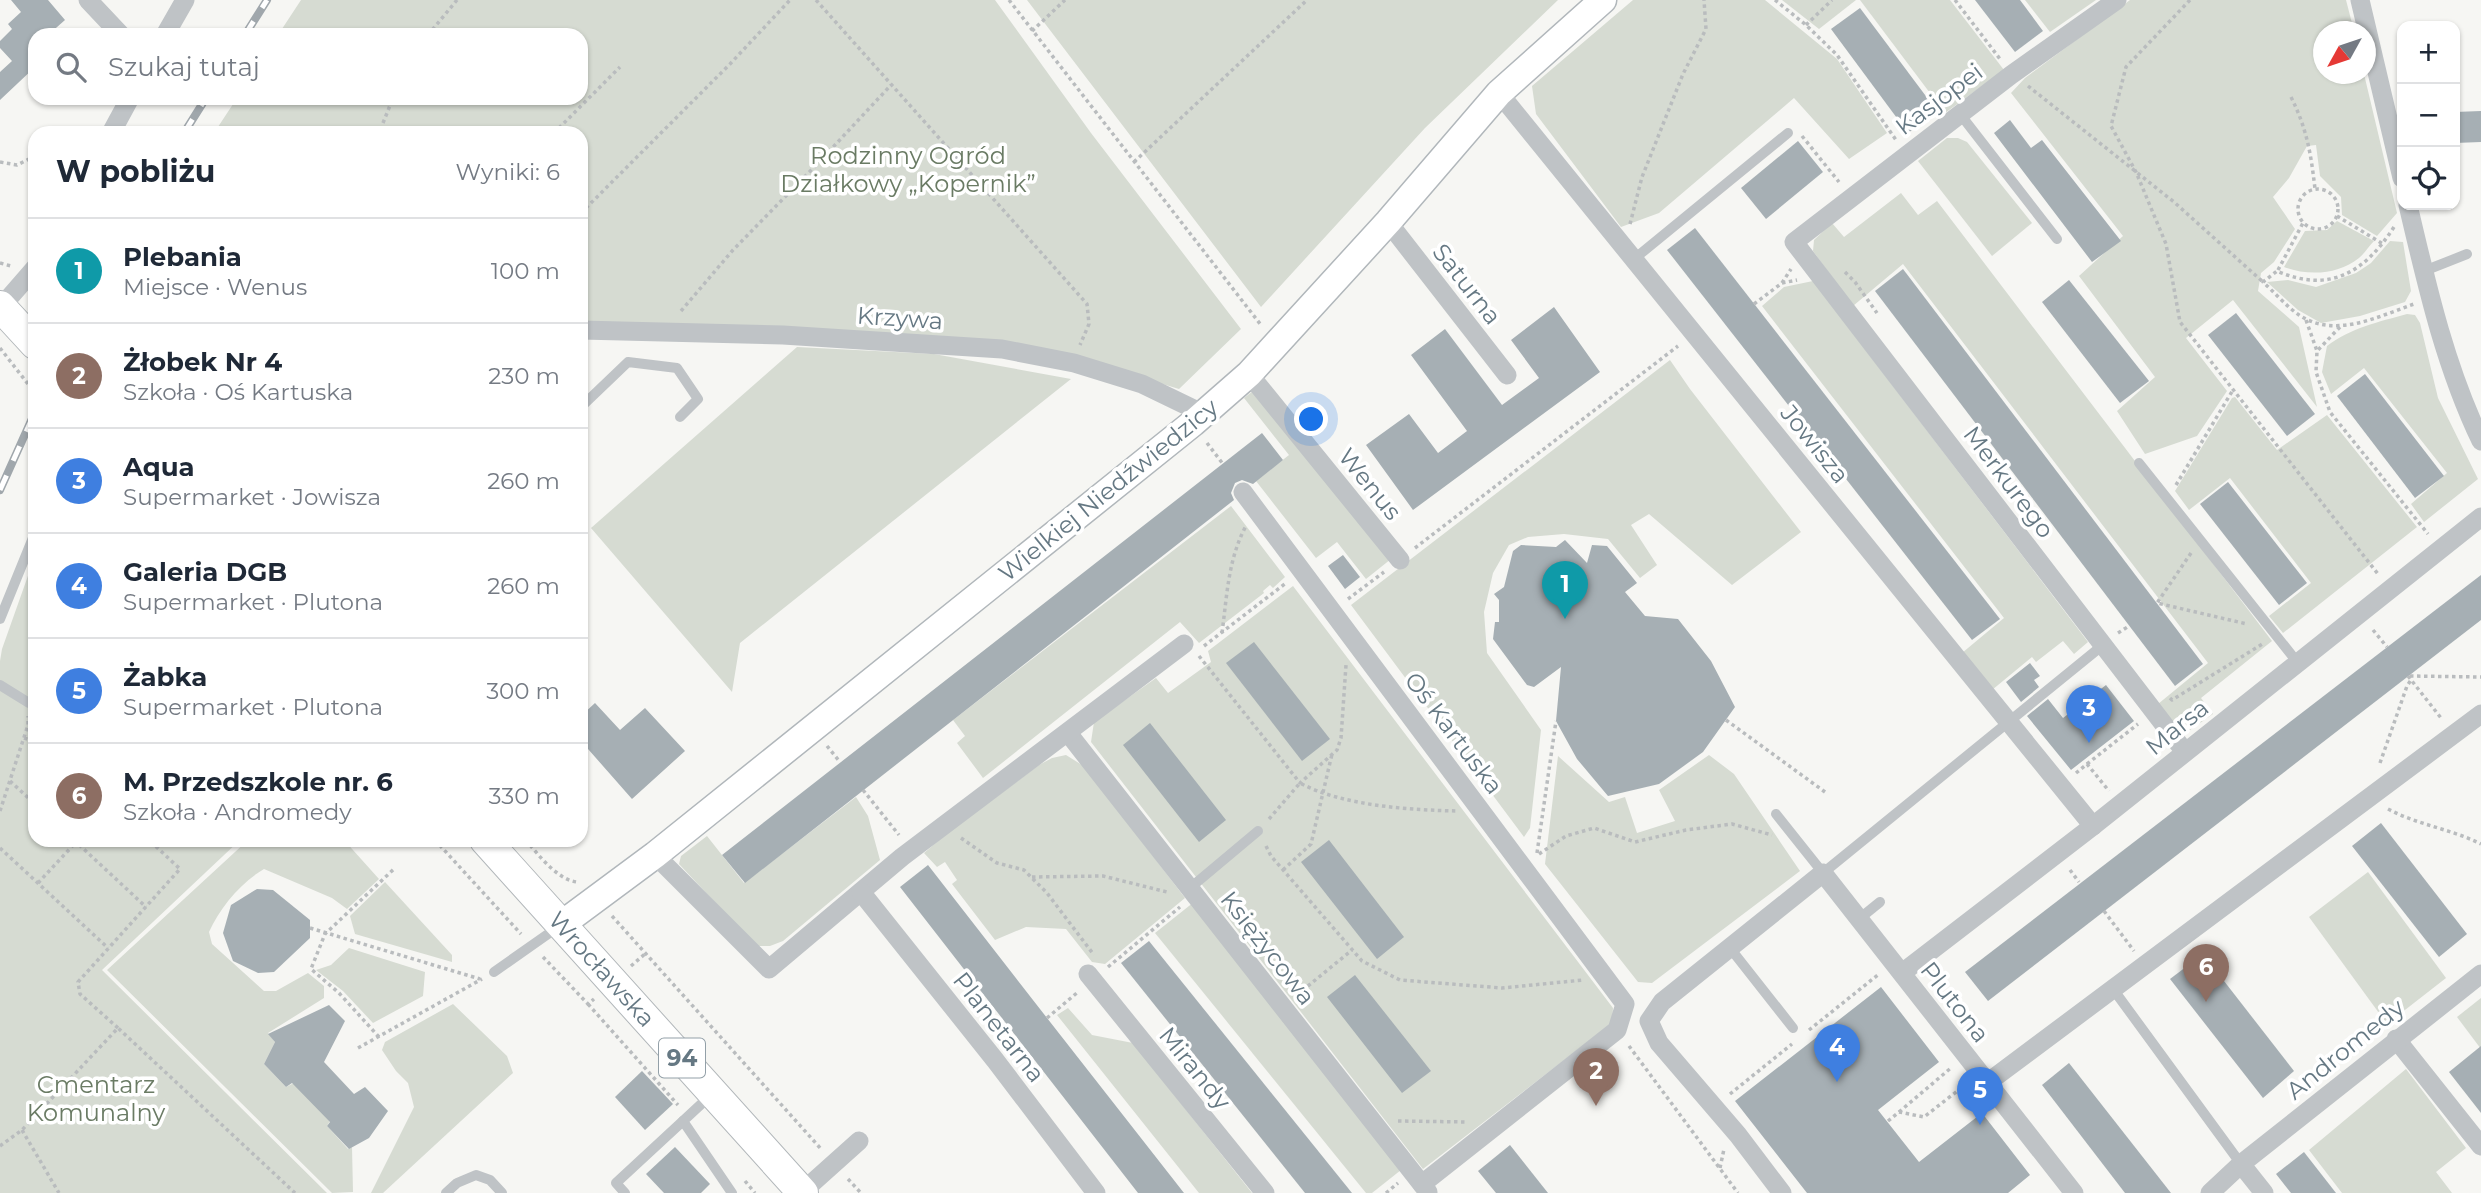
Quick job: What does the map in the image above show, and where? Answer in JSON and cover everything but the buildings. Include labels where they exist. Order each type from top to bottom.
[{"type":"main road","points":[[1,307],[28,336]]},
{"type":"main road","name":"Wrocławska","points":[[491,847],[803,1193]]},
{"type":"street","points":[[88,0],[114,28]]},
{"type":"street","points":[[169,28],[185,0]]},
{"type":"street","name":"Wielkiej Niedźwiedzicy","points":[[562,924],[655,855],[1204,414],[1249,374],[1388,222],[1499,93],[1603,0]]},
{"type":"street","name":"Kasjopei","points":[[1798,247],[1851,197],[2012,74],[2118,0]]},
{"type":"street","points":[[2360,0],[2397,157]]},
{"type":"street","name":"Jowisza","points":[[1499,93],[2093,826]]},
{"type":"street","points":[[115,126],[126,105]]},
{"type":"street","points":[[2410,210],[2430,298],[2453,375],[2481,441]]},
{"type":"street","name":"Saturna","points":[[1388,222],[1507,375]]},
{"type":"street","name":"Merkurego","points":[[1798,247],[2185,752]]},
{"type":"street","points":[[1,307],[28,276]]},
{"type":"street","name":"Krzywa","points":[[588,330],[783,335],[1002,349],[1074,363],[1142,384],[1204,414]]},
{"type":"street","name":"Wenus","points":[[1249,374],[1400,560]]},
{"type":"street","name":"Oś Kartuska","points":[[1243,492],[1482,812],[1530,860],[1625,1004],[1617,1030]]},
{"type":"street","name":"Marsa","points":[[1902,973],[2093,826],[2481,517]]},
{"type":"street","points":[[655,855],[769,969],[912,850],[1184,644]]},
{"type":"street","points":[[1979,1082],[2113,989],[2481,714]]},
{"type":"street","name":"Księżycowa","points":[[1068,733],[1425,1189]]},
{"type":"street","points":[[1782,1193],[1738,1135],[1659,1043],[1649,1021],[1662,1002],[1823,873]]},
{"type":"street","name":"Plutona","points":[[1823,873],[1902,973],[1979,1082],[2074,1193]]},
{"type":"street","name":"Planetarna","points":[[861,892],[995,1060],[1096,1193]]},
{"type":"street","name":"Mirandy","points":[[1096,968],[1265,1193]]},
{"type":"street","name":"Andromedy","points":[[2210,1193],[2241,1164],[2481,974]]},
{"type":"street","points":[[1425,1189],[1500,1123],[1617,1030]]},
{"type":"street","points":[[2396,1039],[2481,1146]]},
{"type":"street","points":[[803,1193],[859,1141]]},
{"type":"street","points":[[2241,1164],[2264,1193]]},
{"type":"lane","points":[[1960,114],[2057,239]]},
{"type":"lane","points":[[1629,253],[1788,133]]},
{"type":"lane","points":[[2424,271],[2467,254]]},
{"type":"lane","points":[[588,400],[628,362],[677,368],[698,399],[680,417]]},
{"type":"lane","points":[[2139,463],[2298,663]]},
{"type":"lane","points":[[0,619],[28,550]]},
{"type":"lane","points":[[1776,814],[1823,873],[2103,645]]},
{"type":"lane","points":[[0,685],[28,702]]},
{"type":"lane","points":[[1192,894],[1258,831]]},
{"type":"lane","points":[[1859,919],[1880,902]]},
{"type":"lane","points":[[494,972],[562,924]]},
{"type":"lane","points":[[1730,948],[1793,1028]]},
{"type":"lane","points":[[2113,989],[2241,1164]]},
{"type":"lane","points":[[625,1193],[616,1183],[713,1093]]},
{"type":"lane","points":[[685,1119],[732,1193]]},
{"type":"lane","points":[[446,1193],[457,1183],[476,1175],[490,1180],[502,1193]]},
{"type":"path","points":[[434,28],[457,0]]},
{"type":"path","points":[[588,206],[790,0]]},
{"type":"path","points":[[816,0],[1087,304],[1088,324],[1074,363]]},
{"type":"path","points":[[1009,0],[1275,343]]},
{"type":"path","points":[[1032,31],[1065,0]]},
{"type":"path","points":[[1134,162],[1307,0]]},
{"type":"path","points":[[1629,253],[1642,177],[1683,74],[1706,29],[1704,0]]},
{"type":"path","points":[[1775,0],[1837,55],[1906,155]]},
{"type":"path","points":[[1806,25],[1832,0]]},
{"type":"path","points":[[1955,0],[2012,74],[2174,202],[2298,314],[2317,325],[2340,327],[2430,298]]},
{"type":"path","points":[[2190,0],[2126,67],[2111,126],[2136,172],[2166,244],[2180,322],[2390,590]]},
{"type":"path","points":[[588,99],[620,67]]},
{"type":"path","points":[[662,333],[733,250],[891,85]]},
{"type":"path","points":[[2291,97],[2304,124],[2311,150],[2315,189]]},
{"type":"path","points":[[383,123],[390,105]]},
{"type":"path","points":[[561,126],[582,105]]},
{"type":"path","points":[[1788,133],[1795,127],[1851,197]]},
{"type":"path","points":[[0,162],[17,165],[28,160]]},
{"type":"path","points":[[2325,190],[2335,198],[2337,216],[2328,226],[2309,227],[2303,223],[2297,211],[2298,204],[2305,192],[2325,190]]},
{"type":"path","points":[[2337,216],[2383,244]]},
{"type":"path","points":[[2263,282],[2277,271],[2303,223]]},
{"type":"path","points":[[2277,271],[2293,278],[2331,280],[2362,266],[2383,244],[2395,224]]},
{"type":"path","points":[[1754,304],[1782,283],[1798,247]]},
{"type":"path","points":[[2305,318],[2317,351],[2316,372],[2330,412],[2441,550]]},
{"type":"path","points":[[2317,351],[2340,327]]},
{"type":"path","points":[[1332,611],[1673,349],[1697,337]]},
{"type":"path","points":[[0,348],[28,384]]},
{"type":"path","points":[[2168,499],[2233,390]]},
{"type":"path","points":[[1222,632],[1235,546],[1255,509]]},
{"type":"path","points":[[2200,539],[2157,603],[2274,632]]},
{"type":"path","points":[[1302,571],[1196,652],[1300,783],[1323,793],[1400,809],[1482,812]]},
{"type":"path","points":[[2165,691],[2172,700],[2274,632]]},
{"type":"path","points":[[1349,634],[1341,738],[1337,750],[1300,783],[1258,831],[1271,856],[1362,961],[1400,980],[1502,988],[1606,978]]},
{"type":"path","points":[[2454,734],[2408,676],[2481,677]]},
{"type":"path","points":[[2411,680],[2370,796],[2407,819],[2465,835],[2481,844]]},
{"type":"path","points":[[2071,778],[2153,712]]},
{"type":"path","points":[[1726,720],[1825,792]]},
{"type":"path","points":[[1530,860],[1556,721]]},
{"type":"path","points":[[0,811],[28,725]]},
{"type":"path","points":[[24,738],[28,739]]},
{"type":"path","points":[[1283,870],[1311,845],[1332,754]]},
{"type":"path","points":[[2087,764],[2120,804]]},
{"type":"path","points":[[10,780],[28,797]]},
{"type":"path","points":[[863,790],[912,850]]},
{"type":"path","points":[[1530,860],[1566,836],[1594,828],[1635,842],[1686,830],[1732,824],[1800,845]]},
{"type":"path","points":[[944,827],[997,863],[1024,870],[1032,877],[1048,893],[1096,968],[1192,894]]},
{"type":"path","points":[[38,883],[71,847]]},
{"type":"path","points":[[82,847],[146,907]]},
{"type":"path","points":[[156,847],[180,869],[78,982],[80,994],[295,1193]]},
{"type":"path","points":[[533,847],[561,875],[573,882],[587,881],[612,916],[861,1193]]},
{"type":"path","points":[[0,848],[108,948]]},
{"type":"path","points":[[379,1037],[339,993],[311,969],[325,934],[395,868]]},
{"type":"path","points":[[1032,877],[1103,876],[1192,894]]},
{"type":"path","points":[[2104,911],[2144,964]]},
{"type":"path","points":[[310,928],[482,979],[358,1048]]},
{"type":"path","points":[[1283,1007],[1352,950]]},
{"type":"path","points":[[1859,982],[1863,987]]},
{"type":"path","points":[[589,1004],[685,1119]]},
{"type":"path","points":[[1822,1012],[1826,1017]]},
{"type":"path","points":[[0,1146],[22,1130],[118,1028]]},
{"type":"path","points":[[1617,1030],[1738,1193]]},
{"type":"path","points":[[1807,1032],[1813,1040]]},
{"type":"path","points":[[1771,1054],[1775,1058]]},
{"type":"path","points":[[1888,1121],[1956,1064]]},
{"type":"path","points":[[1726,1097],[1738,1088],[1734,1082]]},
{"type":"path","points":[[1899,1112],[1924,1117],[1979,1082]]},
{"type":"path","points":[[1394,1121],[1500,1123]]},
{"type":"path","points":[[22,1130],[59,1193]]},
{"type":"path","points":[[738,1174],[755,1193]]},
{"type":"green space","name":"Rodzinny Ogród Działkowy „Kopernik”","points":[[301,0],[995,0],[1091,133],[1241,329],[1179,389],[1057,352],[588,322],[588,126],[219,126],[232,105],[588,105],[588,28],[283,28]]},
{"type":"green space","points":[[1027,0],[1558,0],[1425,128],[1261,307]]},
{"type":"green space","points":[[1633,0],[1765,0],[1837,59],[1887,133],[1849,159],[1794,98],[1659,213],[1621,227],[1536,114],[1532,86]]},
{"type":"green space","points":[[1782,0],[1856,0],[1819,29]]},
{"type":"green space","points":[[1860,0],[1950,0],[2004,70],[1945,113]]},
{"type":"green space","points":[[2025,0],[2096,0],[2050,32]]},
{"type":"green space","points":[[2130,0],[2346,0],[2351,21],[2313,21],[2313,84],[2366,84],[2397,213],[2377,236],[2342,215],[2341,197],[2320,176],[2316,145],[2307,146],[2289,178],[2273,197],[2295,229],[2274,262],[2261,273],[2258,291],[2299,327],[2317,407],[2233,300],[2186,338],[2227,391],[2197,436],[2145,454],[2117,411],[2155,377],[2079,276],[2123,236],[2011,93],[2025,78]]},
{"type":"green space","points":[[1947,138],[1958,138],[1967,142],[2032,223],[1992,256],[1918,161]]},
{"type":"green space","points":[[1901,193],[1918,215],[1937,201],[2272,641],[2201,698],[2213,714],[2190,730],[2176,727],[2158,704],[2208,663],[1903,264],[1853,306],[1813,251],[1814,240],[1832,223],[1844,237]]},
{"type":"green space","points":[[2337,221],[2374,241],[2359,258],[2332,271],[2313,273],[2284,267],[2305,231],[2327,230]]},
{"type":"green space","points":[[2390,241],[2403,242],[2411,291],[2405,302],[2360,316],[2321,323],[2298,310],[2267,282],[2288,280],[2316,287],[2356,273],[2371,263]]},
{"type":"green space","points":[[1813,281],[2088,642],[2074,654],[2063,641],[2036,662],[2032,657],[1992,690],[1962,653],[2004,618],[1762,306],[1784,287]]},
{"type":"green space","points":[[2407,314],[2415,315],[2420,323],[2438,398],[2478,479],[2424,522],[2411,504],[2447,473],[2364,368],[2331,394],[2322,372],[2327,346],[2355,330]]},
{"type":"green space","points":[[797,347],[934,354],[1071,379],[740,643],[732,692],[591,528]]},
{"type":"green space","points":[[1670,360],[1801,532],[1732,585],[1649,514],[1631,525],[1657,565],[1640,578],[1608,539],[1564,534],[1528,537],[1509,545],[1493,573],[1484,612],[1487,653],[1541,730],[1530,828],[1524,837],[1351,605]]},
{"type":"green space","points":[[1257,388],[1391,559],[1366,579],[1337,542],[1316,558],[1256,481],[1289,455],[1244,398]]},
{"type":"green space","points":[[2235,397],[2277,450],[2327,415],[2417,527],[2283,633],[2269,616],[2311,583],[2230,478],[2189,510],[2175,491]]},
{"type":"green space","points":[[1231,506],[1285,577],[1273,588],[1270,585],[1264,593],[1199,643],[1180,622],[983,778],[957,743],[965,736],[953,720]]},
{"type":"green space","name":"Cmentarz Komunalny","points":[[28,576],[28,847],[233,847],[102,970],[327,1193],[0,1193],[2,649]]},
{"type":"green space","points":[[1293,586],[1613,1008],[1612,1023],[1423,1169],[1091,742],[1094,722],[1156,678],[1168,693],[1211,662],[1208,651]]},
{"type":"green space","points":[[1066,755],[1082,765],[1091,775],[1185,898],[1105,964],[1092,962],[1066,929],[1026,927],[995,940],[952,884],[957,880],[945,862],[937,867],[924,853],[1039,765]]},
{"type":"green space","points":[[1709,755],[1734,774],[1800,871],[1652,983],[1638,982],[1545,864],[1558,756],[1609,802],[1625,797],[1637,833],[1675,821],[1659,790]]},
{"type":"green space","points":[[856,797],[868,816],[880,860],[783,941],[770,946],[756,946],[679,864],[681,856],[707,836],[744,883]]},
{"type":"green space","points":[[240,847],[350,847],[379,879],[347,909],[332,898],[264,869],[247,881],[232,897],[209,932],[212,944],[264,991],[276,991],[308,973],[324,986],[324,998],[268,1033],[275,1042],[264,1064],[286,1087],[308,1076],[336,1110],[327,1126],[348,1149],[352,1147],[353,1192],[332,1193],[107,970]]},
{"type":"green space","points":[[2368,872],[2446,978],[2387,1024],[2309,917]]},
{"type":"green space","points":[[385,882],[452,955],[452,962],[355,934],[350,916]]},
{"type":"green space","points":[[1194,902],[1401,1170],[1372,1193],[1366,1193],[1155,933]]},
{"type":"green space","points":[[349,948],[425,972],[423,996],[373,1023],[343,991],[316,970],[331,965]]},
{"type":"green space","points":[[2481,998],[2481,1049],[2457,1017]]},
{"type":"green space","points":[[453,1004],[507,1056],[513,1073],[383,1193],[371,1193],[414,1107],[408,1083],[382,1050],[385,1042]]},
{"type":"green space","points":[[1068,1008],[1092,1035],[1133,1043],[1252,1193],[1199,1193],[1057,1015]]},
{"type":"green space","points":[[2406,1069],[2466,1148],[2436,1172],[2452,1193],[2342,1193],[2309,1150]]},
{"type":"railway","points":[[249,28],[267,0]]},
{"type":"railway","points":[[188,126],[202,105]]},
{"type":"railway","points":[[0,490],[28,428]]},
{"type":"place","name":"Plebania","points":[[1565,619]]},
{"type":"place","name":"Aqua","points":[[2089,743]]},
{"type":"place","name":"M. Przedszkole nr. 6","points":[[2206,1002]]},
{"type":"place","name":"Galeria DGB","points":[[1837,1082]]},
{"type":"place","name":"Żłobek Nr 4","points":[[1596,1106]]},
{"type":"place","name":"Żabka","points":[[1980,1125]]}]
